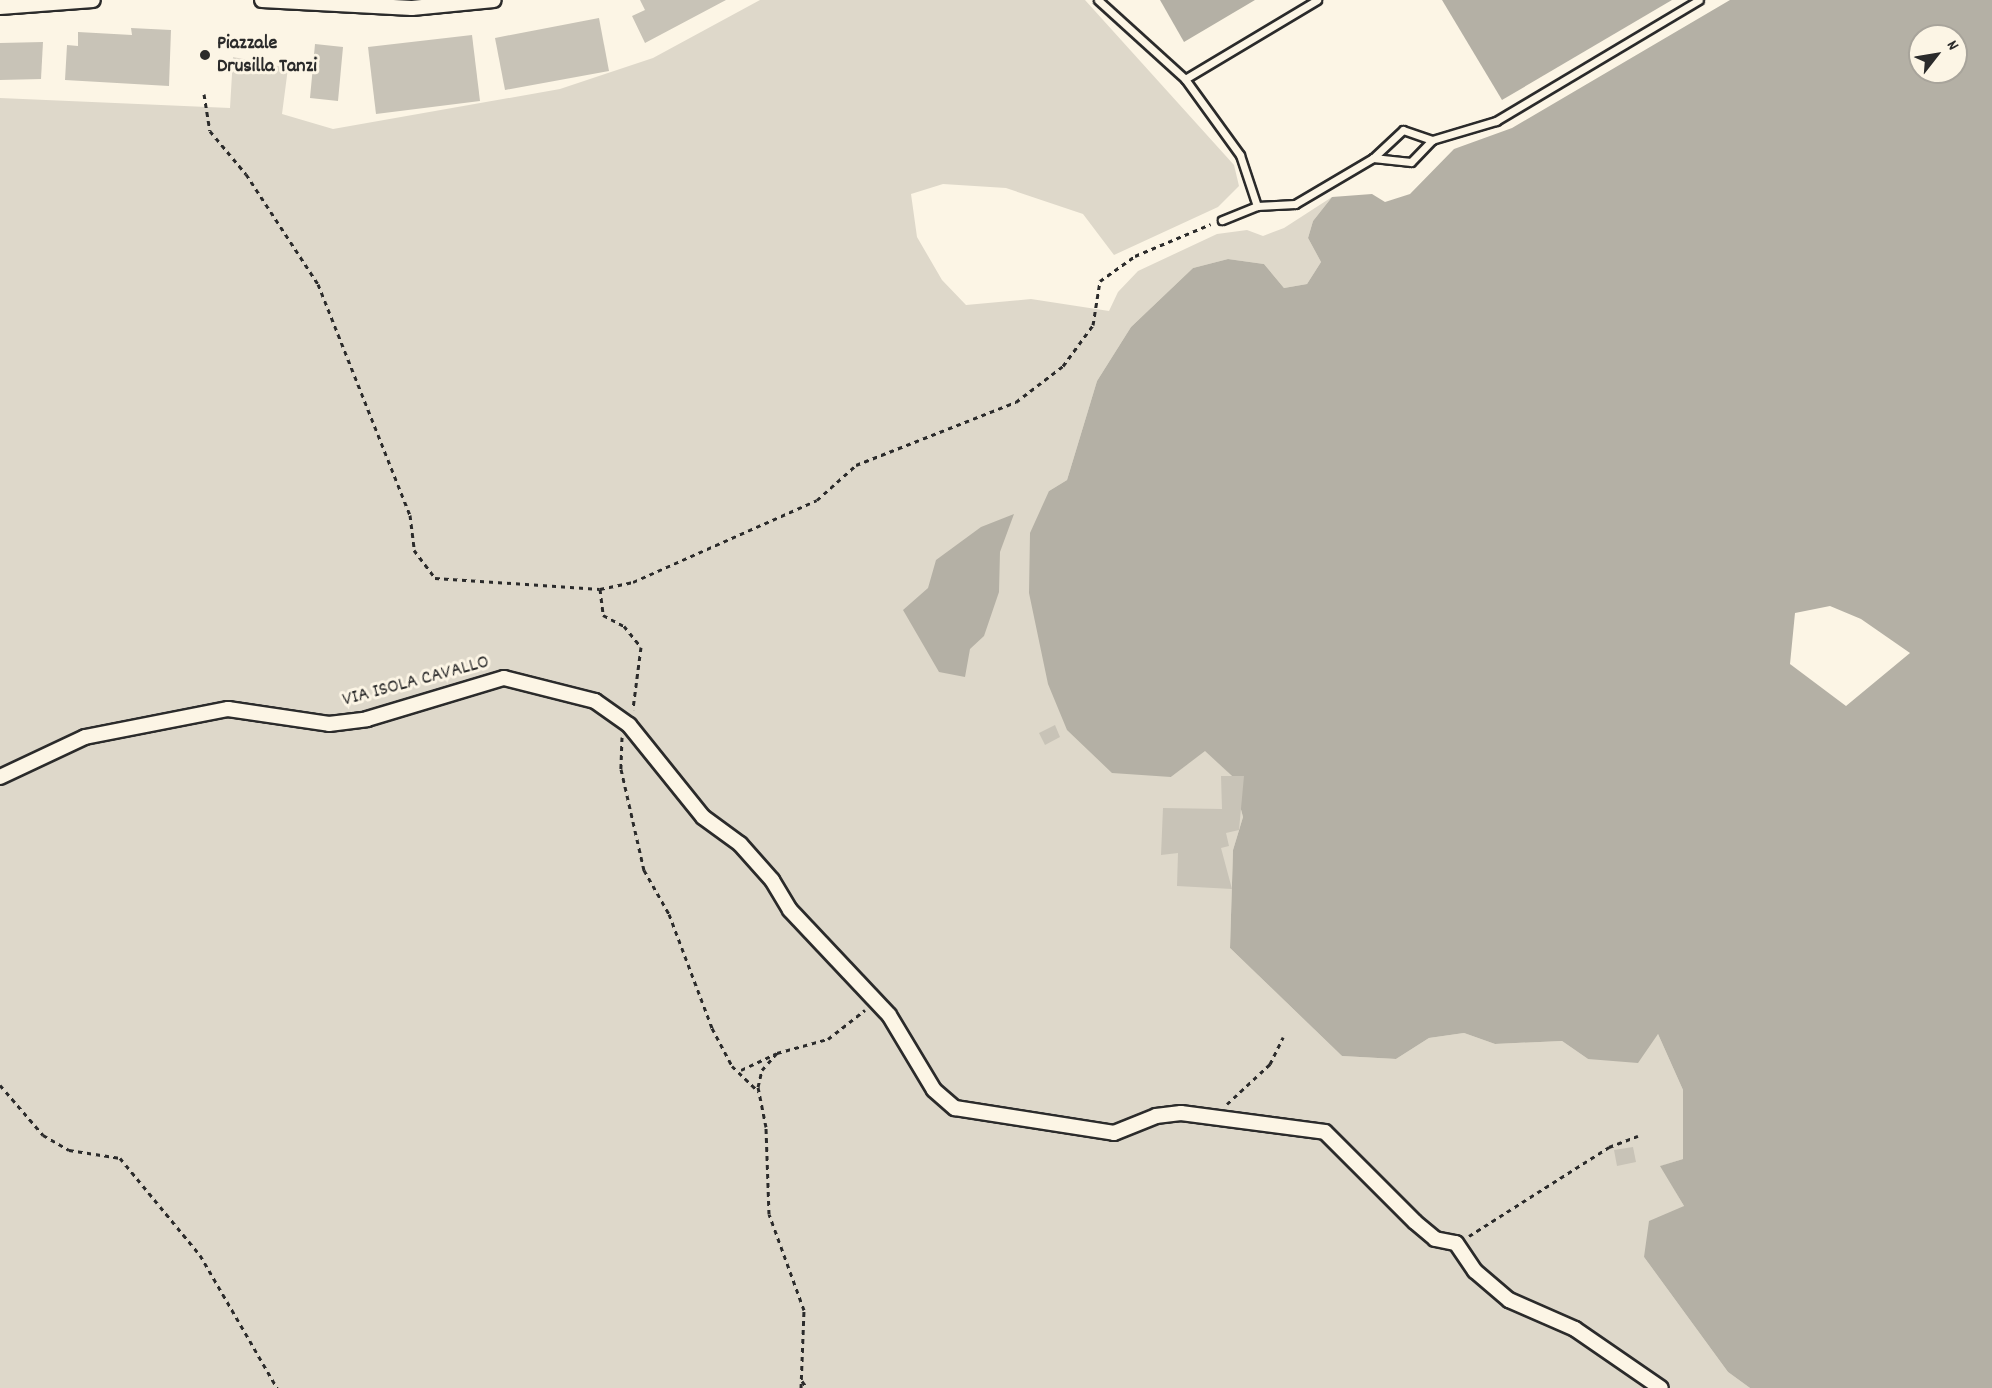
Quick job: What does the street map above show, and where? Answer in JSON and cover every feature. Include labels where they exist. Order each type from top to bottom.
[{"type":"street","points":[[0,7],[93,0]]},
{"type":"street","points":[[262,0],[412,8],[494,0]]},
{"type":"street","name":"VIA ISOLA CAVALLO","points":[[0,777],[85,737],[140,723],[228,710],[329,724],[367,719],[504,678],[595,701],[629,725],[703,817],[740,844],[790,910],[875,1000],[934,1090],[955,1108],[1114,1133],[1156,1116],[1181,1113],[1210,1119],[1294,1124],[1325,1132],[1435,1239],[1456,1243]]},
{"type":"street","points":[[1456,1243],[1475,1271],[1509,1300],[1575,1329],[1661,1388]]},
{"type":"lane","points":[[1098,0],[1185,79],[1240,155],[1257,206]]},
{"type":"lane","points":[[1185,79],[1317,0]]},
{"type":"lane","points":[[1373,158],[1411,162],[1432,140],[1496,122],[1699,0]]},
{"type":"lane","points":[[1222,220],[1257,206],[1295,204],[1373,158],[1403,130],[1432,140]]},
{"type":"path","points":[[204,94],[210,131],[246,174],[318,284],[410,515],[414,550],[435,578],[600,589],[633,582],[817,501],[856,465],[1016,402],[1063,366],[1093,325],[1100,281],[1135,256],[1222,220]]},
{"type":"path","points":[[600,589],[603,615],[624,626],[641,647],[629,725],[618,743],[621,769],[644,870],[669,914],[712,1028],[732,1066],[740,1070],[759,1092]]},
{"type":"path","points":[[740,1070],[777,1053],[828,1038],[875,1000]]},
{"type":"path","points":[[1210,1119],[1270,1064],[1283,1037]]},
{"type":"path","points":[[777,1053],[762,1070],[759,1092],[769,1214],[804,1310],[801,1388]]},
{"type":"path","points":[[0,1085],[43,1135],[69,1150],[120,1158],[201,1255],[277,1388]]},
{"type":"path","points":[[1456,1243],[1609,1147],[1638,1136]]},
{"type":"path","points":[[801,1380],[807,1388]]},
{"type":"shaded area","points":[[760,0],[1085,0],[1234,165],[1239,186],[1218,207],[1114,255],[1083,214],[1006,188],[943,184],[911,194],[917,237],[942,280],[966,305],[1031,299],[1109,311],[1118,292],[1138,271],[1217,234],[1247,230],[1263,236],[1284,228],[1332,197],[1313,221],[1308,238],[1321,262],[1307,284],[1284,288],[1264,264],[1228,259],[1193,268],[1131,327],[1097,381],[1067,480],[1049,491],[1171,777],[1205,750],[1232,776],[1243,817],[1233,850],[1230,948],[1342,1056],[1396,1059],[1429,1038],[1464,1033],[1495,1044],[1562,1041],[1588,1059],[1658,1034],[1683,1090],[1683,1159],[1661,1166],[1684,1206],[1644,1257],[1728,1372],[1750,1388],[0,1388],[0,98],[230,108],[233,57],[288,68],[282,114],[333,129],[560,89],[653,58]]},
{"type":"shaded area","points":[[1160,0],[1255,0],[1184,42]]},
{"type":"shaded area","points":[[1442,0],[1672,0],[1502,100]]},
{"type":"shaded area","points":[[1730,0],[1992,0],[1992,1388],[1750,1388],[1728,1372],[1644,1257],[1649,1221],[1684,1206],[1660,1166],[1683,1159],[1683,1090],[1658,1034],[1638,1063],[1588,1059],[1562,1041],[1495,1044],[1464,1033],[1429,1038],[1396,1059],[1342,1056],[1230,948],[1233,850],[1243,817],[1232,776],[1205,751],[1171,777],[1112,773],[1067,730],[1048,684],[1029,593],[1030,533],[1049,491],[1067,480],[1097,381],[1131,327],[1193,268],[1228,259],[1264,264],[1284,288],[1307,284],[1321,262],[1308,238],[1313,221],[1332,197],[1372,194],[1385,202],[1410,194],[1454,149],[1512,128]],"holes":[[[1830,606],[1861,619],[1910,653],[1846,706],[1790,664],[1795,613]]]},
{"type":"shaded area","points":[[1014,514],[1000,552],[999,592],[984,636],[970,649],[965,677],[939,672],[903,610],[928,588],[936,560],[981,527]]},
{"type":"building","points":[[640,0],[726,0],[645,43],[632,16],[645,10]]},
{"type":"building","points":[[599,18],[609,71],[505,90],[495,38]]},
{"type":"building","points":[[131,28],[171,30],[169,86],[65,80],[67,45],[78,46],[78,32],[132,35]]},
{"type":"building","points":[[472,35],[480,101],[376,114],[368,47]]},
{"type":"building","points":[[43,42],[41,79],[0,80],[0,43]]},
{"type":"building","points":[[315,44],[343,47],[338,101],[310,98]]},
{"type":"building","points":[[1055,725],[1060,737],[1045,745],[1039,733]]},
{"type":"building","points":[[1221,776],[1244,776],[1239,830],[1226,833],[1229,846],[1221,848],[1232,889],[1177,886],[1178,853],[1161,855],[1163,808],[1222,809]]},
{"type":"building","points":[[1633,1147],[1636,1162],[1617,1166],[1614,1150]]},
{"type":"place","name":"Piazzale Drusilla Tanzi","points":[[205,55]]}]
